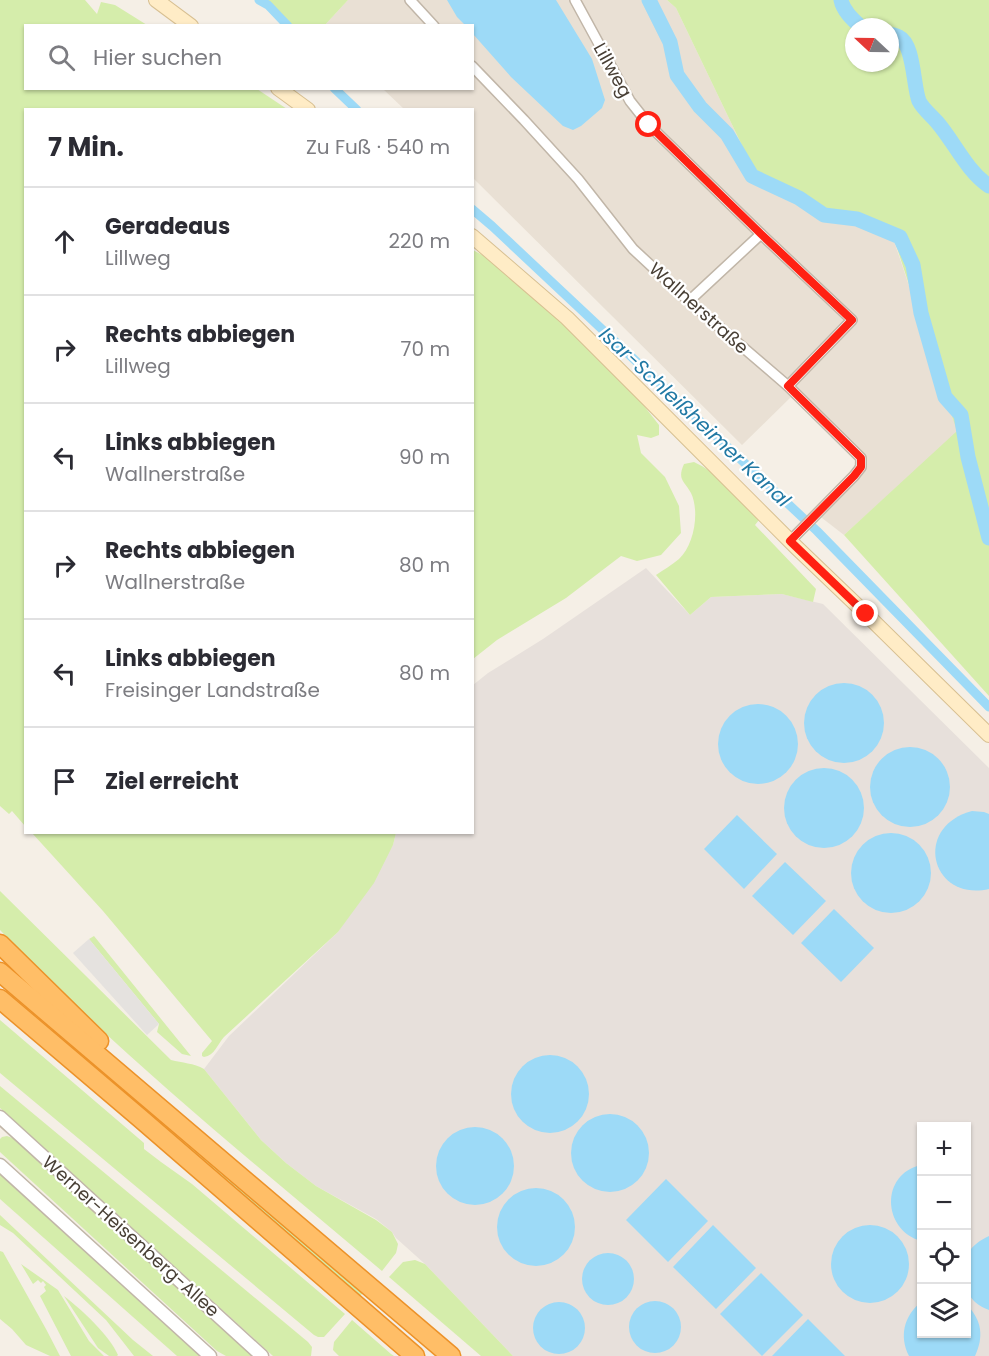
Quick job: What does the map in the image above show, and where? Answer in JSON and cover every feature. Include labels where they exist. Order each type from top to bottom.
[{"type":"highway","points":[[0,944],[92,1035],[165,1099],[175,1122]]},
{"type":"highway","points":[[0,972],[451,1356]]},
{"type":"highway","points":[[0,999],[415,1356]]},
{"type":"main road","points":[[156,0],[188,24]]},
{"type":"main road","points":[[281,90],[305,108]]},
{"type":"main road","points":[[474,238],[567,318],[790,541],[989,735]]},
{"type":"street","points":[[410,0],[432,24]]},
{"type":"street","name":"Lillweg","points":[[574,0],[630,101],[649,125],[852,320],[788,386]]},
{"type":"street","name":"Wallnerstraße","points":[[474,68],[578,179],[633,249],[689,301],[788,386],[861,458],[861,467],[854,476],[790,541]]},
{"type":"street","points":[[689,301],[761,234]]},
{"type":"street","name":"Werner-Heisenberg-Allee","points":[[0,1117],[262,1356]]},
{"type":"street","name":"Werner-Heisenberg-Allee","points":[[0,1165],[210,1356]]},
{"type":"shaded area","points":[[348,0],[667,0],[676,8],[761,185],[892,235],[958,432],[844,535],[813,511],[851,474],[855,459],[791,397],[742,445],[474,179],[474,108],[403,108],[384,90],[474,90],[474,24],[326,24]]},
{"type":"shaded area","points":[[646,568],[690,615],[711,597],[782,594],[823,604],[989,768],[989,1356],[513,1356],[392,1232],[376,1219],[316,1186],[261,1140],[204,1069],[229,1036],[338,932],[393,845],[396,834],[474,834],[474,684]]},
{"type":"shaded area","points":[[89,939],[159,1024],[147,1035],[73,953]]},
{"type":"green space","points":[[0,0],[85,0],[97,14],[101,2],[115,5],[145,24],[24,24],[24,90],[258,90],[286,108],[24,108],[24,825],[12,811],[9,814],[0,806]]},
{"type":"green space","points":[[263,0],[348,0],[326,24],[289,24]]},
{"type":"green space","points":[[667,0],[989,0],[989,696],[844,535],[957,431],[893,236],[761,185],[676,8]]},
{"type":"green space","points":[[474,251],[486,257],[548,308],[630,388],[659,425],[659,435],[651,438],[637,435],[641,453],[665,477],[679,506],[681,533],[661,555],[637,561],[621,556],[566,598],[497,640],[474,658]]},
{"type":"green space","points":[[694,462],[721,480],[759,520],[755,525],[816,589],[813,602],[782,594],[711,597],[690,615],[656,575],[679,559],[692,537],[695,519],[694,501],[682,480],[681,473],[684,464]]},
{"type":"green space","points":[[33,834],[396,834],[393,845],[374,883],[338,932],[224,1037],[208,1056],[202,1056],[202,1053],[212,1041],[103,911]]},
{"type":"green space","points":[[0,891],[171,1060],[204,1069],[261,1140],[286,1163],[316,1186],[376,1220],[392,1232],[398,1244],[396,1253],[382,1271],[186,1106],[45,976],[0,930]]},
{"type":"green space","points":[[94,936],[191,1056],[182,1054],[157,1032],[159,1024],[89,939]]},
{"type":"green space","points":[[0,1020],[144,1143],[144,1149],[192,1184],[345,1314],[324,1337],[314,1335],[0,1073]]},
{"type":"green space","points":[[65,1038],[363,1293],[360,1296],[62,1042]]},
{"type":"green space","points":[[0,1086],[308,1342],[312,1347],[311,1356],[273,1356],[0,1108]]},
{"type":"green space","points":[[7,1136],[15,1139],[252,1356],[226,1356],[217,1351],[0,1152],[0,1139]]},
{"type":"green space","points":[[0,1173],[201,1356],[177,1356],[0,1199]]},
{"type":"green space","points":[[0,1215],[153,1356],[134,1356],[106,1320],[13,1233],[0,1225]]},
{"type":"green space","points":[[0,1251],[3,1252],[60,1356],[50,1356],[26,1345],[0,1319]]},
{"type":"green space","points":[[415,1260],[425,1264],[513,1356],[481,1356],[389,1277],[403,1262]]},
{"type":"green space","points":[[21,1264],[58,1290],[89,1341],[104,1356],[71,1356],[40,1296],[46,1291],[44,1287],[46,1285],[43,1281],[41,1283],[38,1280],[33,1284]]},
{"type":"green space","points":[[64,1296],[102,1331],[114,1347],[117,1356],[109,1356],[98,1348]]},
{"type":"green space","points":[[352,1320],[394,1356],[339,1356],[333,1350],[334,1342]]},
{"type":"water","points":[[447,0],[556,0],[592,59],[605,100],[602,108],[573,130],[563,126],[511,77],[474,35],[474,24],[464,24]]},
{"type":"water","points":[[844,683],[859,686],[872,695],[881,708],[884,723],[881,738],[872,751],[859,760],[844,763],[829,760],[816,751],[807,738],[804,723],[807,708],[816,695],[829,686]]},
{"type":"water","points":[[758,704],[773,707],[786,716],[795,729],[798,744],[795,759],[786,772],[773,781],[758,784],[743,781],[730,772],[721,759],[718,744],[721,729],[730,716],[743,707]]},
{"type":"water","points":[[910,747],[925,750],[938,759],[947,772],[950,787],[947,802],[938,815],[925,824],[910,827],[895,824],[882,815],[873,802],[870,787],[873,772],[882,759],[895,750]]},
{"type":"water","points":[[824,768],[839,771],[852,780],[861,793],[864,808],[861,823],[852,836],[839,845],[824,848],[809,845],[796,836],[787,823],[784,808],[787,793],[796,780],[809,771]]},
{"type":"water","points":[[972,811],[989,814],[989,889],[969,890],[953,885],[942,874],[936,861],[936,846],[941,832],[953,819]]},
{"type":"water","points":[[737,815],[777,854],[744,889],[704,849]]},
{"type":"water","points":[[891,833],[906,836],[919,845],[928,858],[931,873],[928,888],[919,901],[906,910],[891,913],[876,910],[863,901],[854,888],[851,873],[854,858],[863,845],[876,836]]},
{"type":"water","points":[[785,862],[826,901],[793,935],[752,896]]},
{"type":"water","points":[[834,909],[874,948],[841,982],[801,943]]},
{"type":"water","points":[[550,1055],[565,1058],[578,1066],[586,1079],[589,1094],[586,1109],[578,1122],[565,1130],[550,1133],[535,1130],[522,1122],[514,1109],[511,1094],[514,1079],[522,1066],[535,1058]]},
{"type":"water","points":[[610,1114],[625,1117],[638,1125],[646,1138],[649,1153],[646,1168],[638,1181],[625,1189],[610,1192],[595,1189],[582,1181],[574,1168],[571,1153],[574,1138],[582,1125],[595,1117]]},
{"type":"water","points":[[475,1127],[490,1130],[503,1138],[511,1151],[514,1166],[511,1181],[503,1194],[490,1202],[475,1205],[460,1202],[447,1194],[439,1181],[436,1166],[439,1151],[447,1138],[460,1130]]},
{"type":"water","points":[[917,1167],[917,1239],[908,1235],[899,1226],[893,1214],[891,1202],[898,1179],[908,1170]]},
{"type":"water","points":[[666,1179],[708,1221],[668,1262],[626,1220]]},
{"type":"water","points":[[536,1188],[551,1191],[564,1199],[572,1212],[575,1227],[572,1242],[564,1255],[551,1263],[536,1266],[521,1263],[508,1255],[500,1242],[497,1227],[500,1212],[508,1199],[521,1191]]},
{"type":"water","points":[[713,1225],[756,1268],[716,1309],[673,1267]]},
{"type":"water","points":[[870,1225],[885,1228],[902,1242],[909,1264],[906,1279],[892,1296],[870,1303],[855,1300],[838,1286],[831,1264],[834,1249],[848,1232]]},
{"type":"water","points":[[989,1236],[989,1310],[977,1304],[971,1297],[971,1250]]},
{"type":"water","points":[[603,1253],[613,1253],[623,1257],[630,1264],[634,1279],[630,1294],[623,1301],[613,1305],[603,1305],[593,1301],[586,1294],[582,1284],[582,1274],[586,1264],[593,1257]]},
{"type":"water","points":[[761,1273],[803,1315],[762,1356],[720,1314]]},
{"type":"water","points":[[650,1301],[660,1301],[670,1305],[677,1312],[681,1327],[677,1342],[670,1349],[660,1353],[650,1353],[640,1349],[633,1342],[629,1332],[629,1322],[633,1312],[640,1305]]},
{"type":"water","points":[[554,1302],[564,1302],[574,1306],[581,1313],[585,1328],[581,1343],[574,1350],[564,1354],[554,1354],[544,1350],[537,1343],[533,1333],[533,1323],[537,1313],[544,1306]]},
{"type":"water","points":[[917,1306],[917,1338],[971,1338],[971,1310],[980,1329],[980,1342],[975,1356],[909,1356],[904,1334],[907,1320]]},
{"type":"water","points":[[808,1319],[845,1356],[772,1356]]},
{"type":"waterway","name":"Isar-Schleißheimer Kanal","points":[[259,0],[268,5],[286,24]]},
{"type":"waterway","points":[[649,0],[670,42],[677,75],[700,107],[727,134],[752,176],[799,198],[824,215],[857,219],[900,237],[913,265],[921,313],[945,397],[961,415],[968,457],[989,538]]},
{"type":"waterway","points":[[841,0],[846,12],[852,18]]},
{"type":"waterway","points":[[899,37],[908,48],[919,101],[974,172],[989,186]]},
{"type":"waterway","name":"Isar-Schleißheimer Kanal","points":[[336,90],[355,108]]},
{"type":"waterway","name":"Isar-Schleißheimer Kanal","points":[[474,211],[817,531],[989,707]]},
{"type":"route","points":[[649,125],[852,320],[788,386],[861,458],[861,467],[790,541],[866,614]]}]
